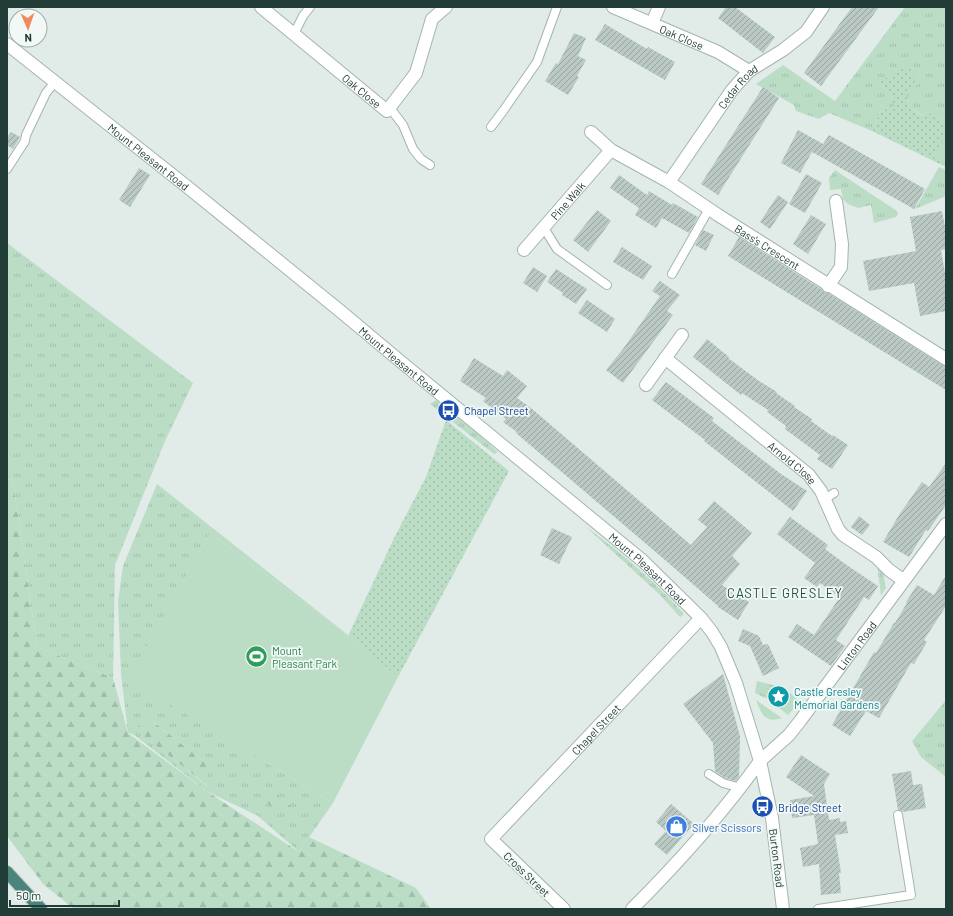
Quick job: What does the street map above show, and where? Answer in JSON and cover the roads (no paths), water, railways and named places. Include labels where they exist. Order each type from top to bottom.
[{"type":"highway","points":[[7,872],[41,909]]},
{"type":"street","name":"Oak Close","points":[[261,7],[388,111],[416,73],[432,19],[446,7]]},
{"type":"street","name":"Oak Close","points":[[613,7],[718,52],[749,71]]},
{"type":"street","points":[[652,23],[659,7]]},
{"type":"street","name":"Cedar Road","points":[[669,182],[732,90],[749,71],[783,50],[806,32],[823,7]]},
{"type":"street","name":"Mount Pleasant Road","points":[[7,44],[198,195],[643,561],[701,618],[718,642],[730,666],[742,699],[760,761]]},
{"type":"street","name":"Bass's Crescent","points":[[591,132],[611,150],[669,182],[708,209],[828,286],[912,336],[946,359]]},
{"type":"street","name":"Pine Walk","points":[[524,250],[611,150]]},
{"type":"street","points":[[828,286],[841,267],[842,244],[836,201]]},
{"type":"street","points":[[646,385],[682,335]]},
{"type":"street","name":"Arnold Close","points":[[665,358],[809,475],[821,491],[830,496],[838,529],[843,535],[876,557],[889,570],[903,580]]},
{"type":"street","name":"Linton Road","points":[[760,761],[792,731],[946,524]]},
{"type":"street","name":"Chapel Street","points":[[491,839],[701,618]]},
{"type":"street","points":[[632,909],[672,869],[741,788],[760,761]]},
{"type":"street","name":"Burton Road","points":[[760,761],[772,818],[783,909]]},
{"type":"street","name":"Cross Street","points":[[491,839],[564,909]]},
{"type":"lane","points":[[294,34],[303,16],[310,7]]},
{"type":"lane","points":[[491,127],[537,62],[557,7]]},
{"type":"lane","points":[[7,169],[25,141],[46,93],[55,82]]},
{"type":"lane","points":[[390,108],[403,125],[413,149],[421,159],[430,165]]},
{"type":"lane","points":[[672,274],[708,209]]},
{"type":"lane","points":[[544,228],[557,248],[607,285]]},
{"type":"lane","points":[[709,774],[723,783],[741,788]]},
{"type":"lane","points":[[818,909],[910,895],[898,815]]},
{"type":"place","name":"Chapel Street","points":[[449,410]]},
{"type":"place","name":"Mount Pleasant Park","points":[[257,656]]},
{"type":"place","name":"Castle Gresley Memorial Gardens","points":[[779,697]]},
{"type":"place","name":"Bridge Street","points":[[763,807]]},
{"type":"place","name":"Silver Scissors","points":[[677,827]]},
{"type":"district","name":"CASTLE GRESLEY","points":[[785,593]]}]
